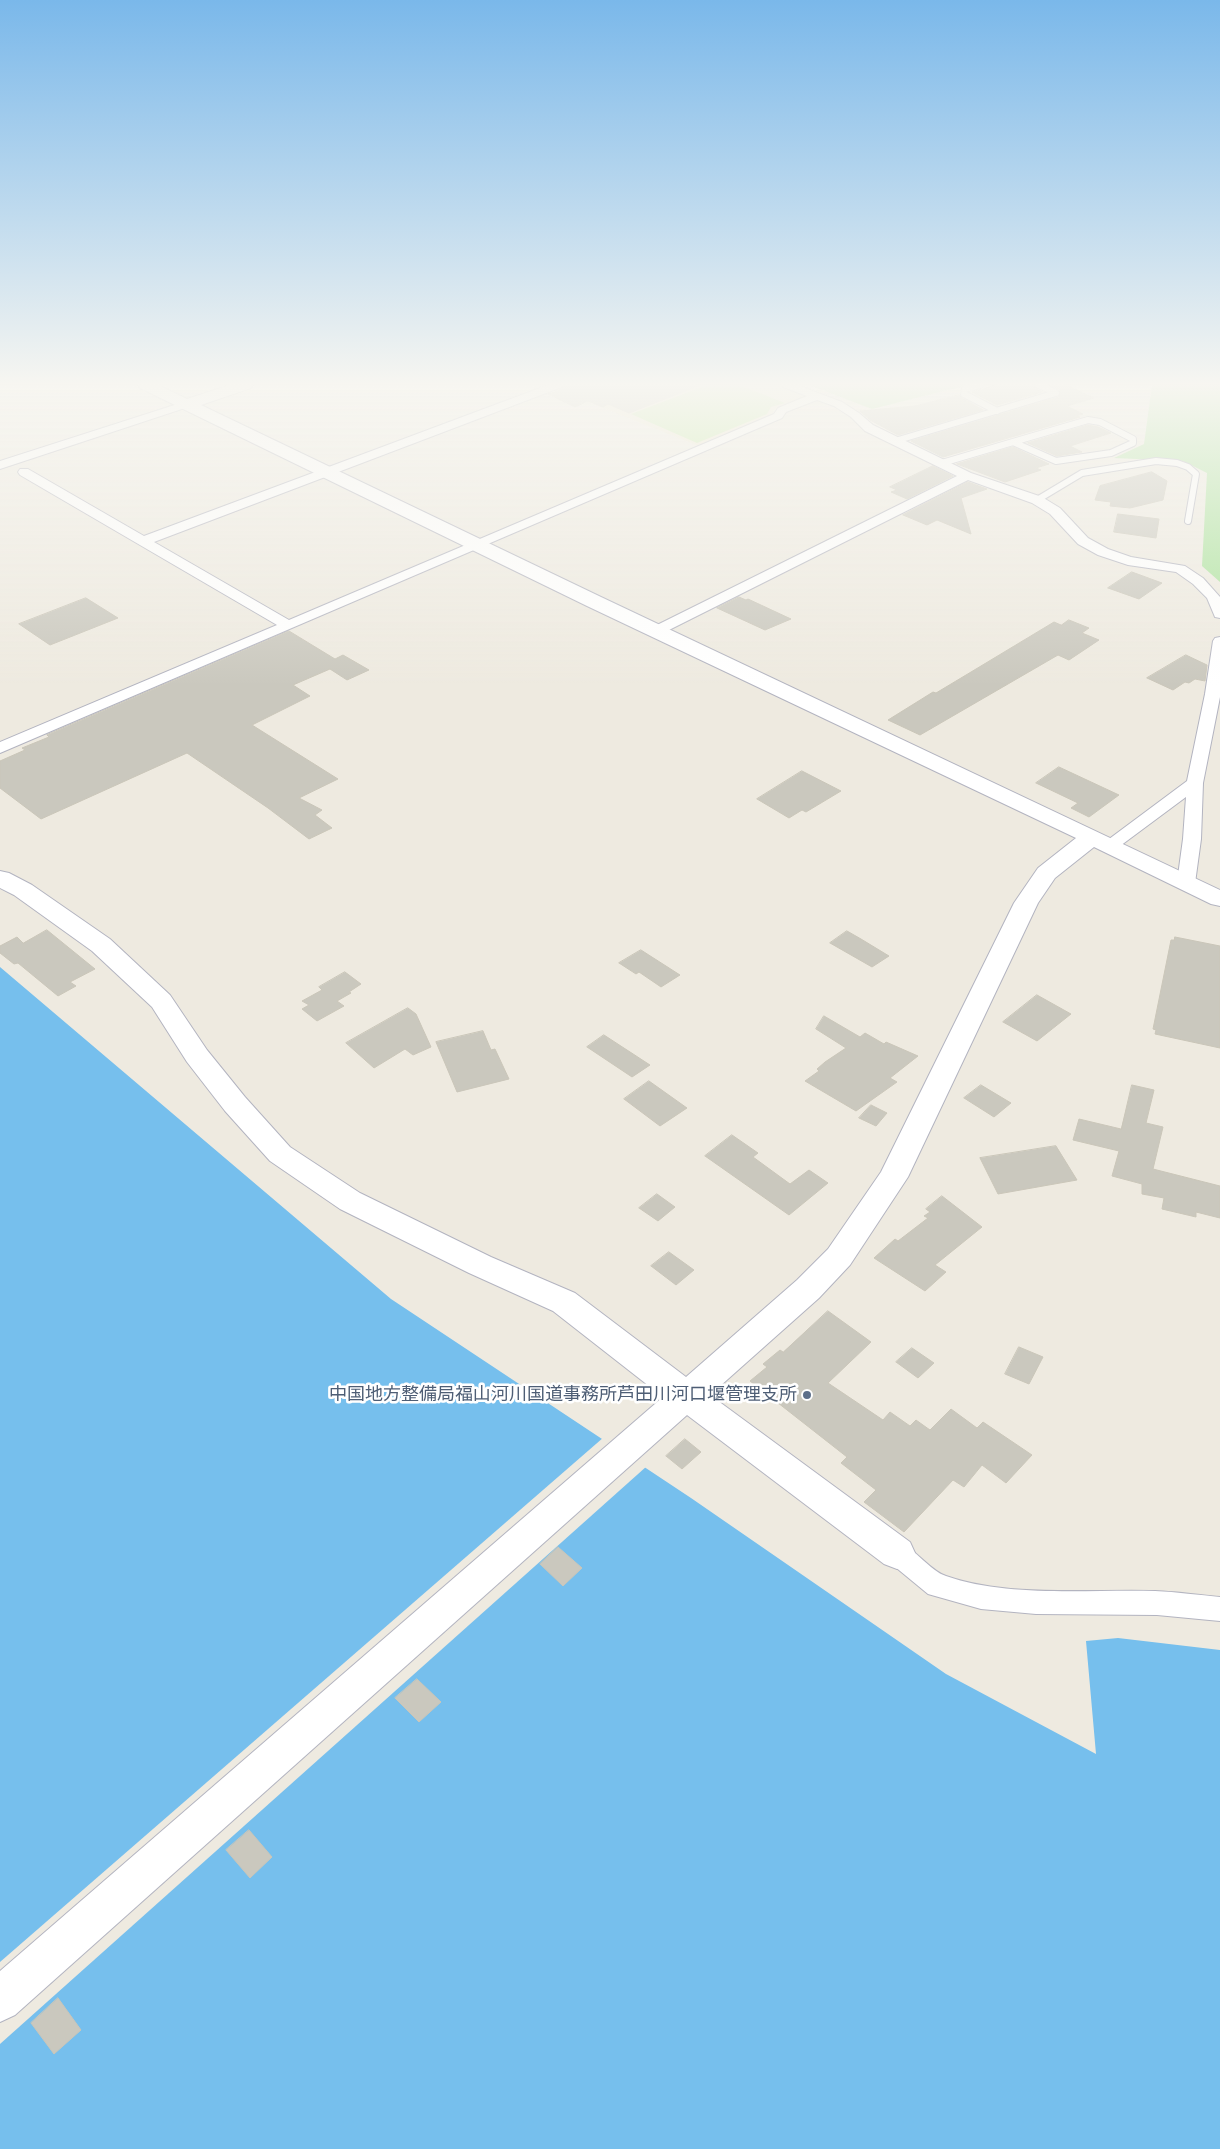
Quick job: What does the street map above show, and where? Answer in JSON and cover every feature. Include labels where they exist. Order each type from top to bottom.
[{"type":"street","points":[[47,485],[288,625]]},
{"type":"street","points":[[144,541],[290,485]]},
{"type":"street","points":[[357,485],[656,631],[1220,899]]},
{"type":"street","points":[[0,748],[616,485]]},
{"type":"street","points":[[656,631],[948,485]]},
{"type":"street","points":[[994,485],[1038,500],[1055,511],[1083,542],[1103,552],[1128,561],[1180,569],[1198,581],[1213,597],[1220,614]]},
{"type":"street","points":[[1186,883],[1192,839],[1195,783],[1213,694],[1220,641]]},
{"type":"street","points":[[0,2000],[685,1395],[808,1289],[839,1257],[893,1177],[1026,903],[1046,873],[1195,783]]},
{"type":"street","points":[[0,878],[23,890],[101,945],[161,1001],[198,1056],[224,1090],[280,1154],[350,1201],[480,1265],[564,1302],[937,1586],[981,1597],[1036,1602],[1157,1603],[1220,1609]]},
{"type":"lane","points":[[1038,500],[1062,485]]},
{"type":"lane","points":[[1188,522],[1194,485]]},
{"type":"green space","points":[[1206,485],[1220,485],[1220,582],[1202,566]]},
{"type":"water","points":[[0,967],[391,1299],[691,1498],[946,1674],[1096,1754],[1086,1641],[1118,1638],[1220,1650],[1220,2149],[0,2149]]},
{"type":"pier","points":[[604,1437],[647,1466],[0,2044],[0,1962]]},
{"type":"building","points":[[894,485],[934,485],[907,499],[891,492],[897,490],[890,487]]},
{"type":"building","points":[[962,485],[977,485],[987,489],[961,498],[971,534],[937,520],[927,525],[903,515]]},
{"type":"building","points":[[1166,485],[1163,500],[1130,508],[1110,506],[1111,502],[1095,500],[1100,486]]},
{"type":"building","points":[[1118,514],[1159,519],[1156,538],[1114,532]]},
{"type":"building","points":[[1132,572],[1162,583],[1139,599],[1108,588]]},
{"type":"building","points":[[739,597],[748,599],[791,619],[765,630],[717,608]]},
{"type":"building","points":[[86,598],[118,618],[50,645],[19,624]]},
{"type":"building","points":[[1069,620],[1089,628],[1082,633],[1099,640],[1069,660],[1058,655],[920,735],[888,720],[1054,622],[1061,625]]},
{"type":"building","points":[[289,631],[335,659],[343,655],[369,670],[347,680],[330,669],[293,685],[310,696],[252,725],[338,779],[299,798],[322,810],[315,815],[332,828],[309,839],[268,808],[187,753],[41,819],[0,788],[0,761],[25,750],[22,748],[49,737],[47,735]]},
{"type":"building","points":[[1186,655],[1207,665],[1205,681],[1195,679],[1189,683],[1185,682],[1173,690],[1147,678]]},
{"type":"building","points":[[1059,767],[1119,795],[1089,817],[1071,808],[1078,803],[1036,783]]},
{"type":"building","points":[[802,771],[841,791],[806,812],[802,810],[789,818],[757,799]]},
{"type":"building","points":[[47,930],[95,969],[70,982],[76,986],[58,996],[18,963],[14,964],[0,953],[0,946],[17,937],[23,943]]},
{"type":"building","points":[[847,931],[889,956],[872,967],[830,943]]},
{"type":"building","points":[[1175,937],[1220,946],[1220,1048],[1155,1034],[1156,1030],[1153,1029],[1171,940],[1174,940]]},
{"type":"building","points":[[641,950],[680,975],[661,987],[639,972],[636,974],[619,963]]},
{"type":"building","points":[[345,972],[361,984],[349,992],[351,993],[337,1001],[344,1006],[317,1021],[302,1009],[309,1005],[302,1001],[322,990],[319,987]]},
{"type":"building","points":[[1037,995],[1071,1014],[1037,1041],[1003,1022]]},
{"type":"building","points":[[408,1008],[416,1014],[431,1047],[413,1055],[405,1049],[374,1068],[346,1043]]},
{"type":"building","points":[[824,1016],[860,1037],[865,1033],[884,1044],[886,1042],[918,1056],[890,1078],[897,1082],[856,1111],[805,1081],[819,1071],[817,1069],[825,1062],[846,1048],[816,1029]]},
{"type":"building","points":[[483,1031],[491,1050],[495,1049],[509,1079],[457,1092],[436,1042]]},
{"type":"building","points":[[604,1035],[650,1065],[632,1077],[587,1047]]},
{"type":"building","points":[[649,1081],[687,1108],[660,1126],[624,1099]]},
{"type":"building","points":[[981,1085],[1011,1103],[994,1117],[964,1098]]},
{"type":"building","points":[[1132,1085],[1154,1090],[1146,1123],[1163,1127],[1153,1169],[1220,1186],[1220,1218],[1196,1212],[1196,1217],[1162,1209],[1164,1198],[1142,1194],[1142,1184],[1112,1176],[1119,1151],[1073,1140],[1079,1119],[1121,1129]]},
{"type":"building","points":[[871,1105],[887,1113],[876,1126],[859,1118]]},
{"type":"building","points":[[732,1135],[758,1153],[753,1157],[790,1184],[809,1170],[828,1183],[789,1215],[705,1156]]},
{"type":"building","points":[[1056,1146],[1077,1180],[998,1194],[980,1158]]},
{"type":"building","points":[[657,1194],[675,1207],[658,1221],[639,1208]]},
{"type":"building","points":[[942,1196],[982,1227],[935,1265],[946,1272],[925,1291],[874,1258],[895,1239],[898,1241],[928,1218],[924,1216],[930,1212],[926,1209]]},
{"type":"building","points":[[669,1252],[694,1270],[676,1285],[651,1266]]},
{"type":"building","points":[[828,1311],[871,1342],[828,1383],[883,1420],[890,1412],[910,1426],[916,1420],[930,1430],[951,1409],[977,1428],[983,1422],[1032,1455],[1006,1483],[982,1465],[964,1487],[953,1480],[904,1532],[864,1502],[876,1490],[841,1463],[847,1457],[750,1381],[767,1367],[763,1364],[780,1350],[783,1352]]},
{"type":"building","points":[[1019,1347],[1043,1357],[1029,1384],[1005,1374]]},
{"type":"building","points":[[912,1348],[934,1363],[918,1378],[896,1362]]},
{"type":"building","points":[[685,1439],[701,1452],[682,1469],[666,1456]]},
{"type":"building","points":[[558,1547],[582,1568],[563,1586],[540,1564]]},
{"type":"building","points":[[417,1679],[441,1702],[419,1722],[395,1698]]},
{"type":"building","points":[[249,1830],[272,1857],[250,1878],[226,1850]]},
{"type":"building","points":[[58,1998],[81,2030],[54,2054],[31,2023]]},
{"type":"place","name":"中国地方整備局福山河川国道事務所芦田川河口堰管理支所","points":[[807,1395]]}]
